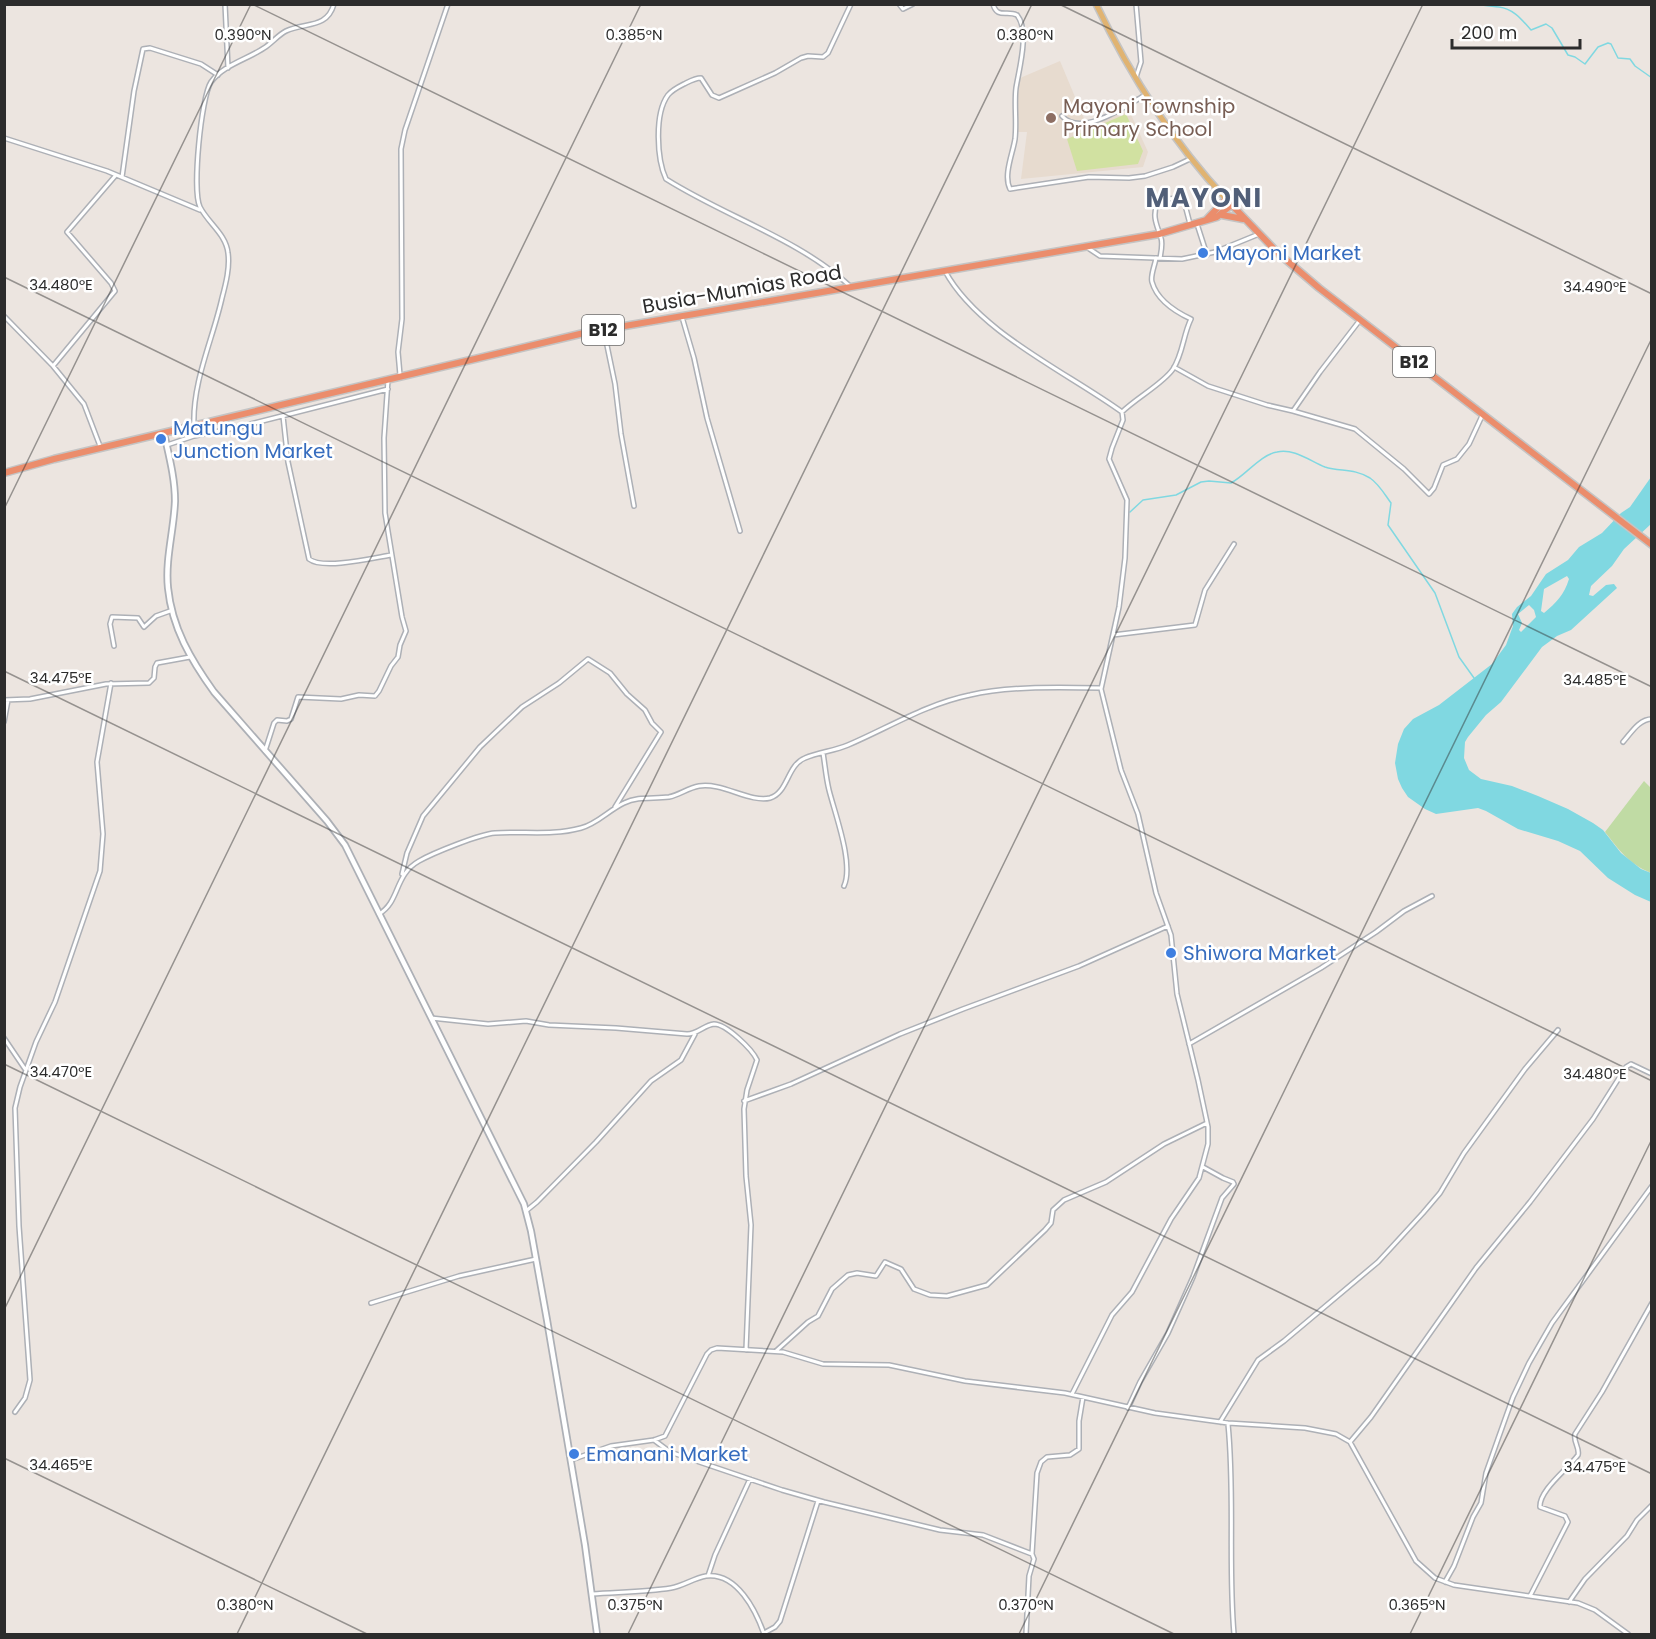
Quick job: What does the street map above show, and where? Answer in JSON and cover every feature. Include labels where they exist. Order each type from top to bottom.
[{"type":"highway","name":"Busia-Mumias Road","points":[[1207,219],[1226,199]]},
{"type":"highway","name":"B12","points":[[1226,199],[1243,219],[1297,270],[1649,543]]},
{"type":"highway","name":"Busia-Mumias Road","points":[[1221,215],[1231,205]]},
{"type":"highway","name":"Busia-Mumias Road","points":[[4,473],[101,448],[604,330],[1159,234],[1221,215],[1243,219]]},
{"type":"main road","points":[[1096,4],[1146,94],[1190,159],[1226,199]]},
{"type":"street","points":[[225,4],[228,68]]},
{"type":"street","points":[[194,426],[197,393],[229,264],[226,243],[198,201],[202,113],[207,90],[218,75],[264,48],[285,32],[323,21],[331,13],[334,4]]},
{"type":"street","points":[[400,377],[398,352],[402,319],[401,149],[405,130],[448,4]]},
{"type":"street","points":[[851,4],[824,57],[805,57],[719,98],[712,95],[700,78],[690,80],[668,95],[662,110],[658,132],[666,180],[798,249],[828,267],[851,287]]},
{"type":"street","points":[[899,4],[903,9],[913,4]]},
{"type":"street","points":[[993,4],[994,10],[999,13],[1017,15],[1023,27],[1020,69],[1016,87],[1016,129],[1008,179],[1010,189],[1089,177],[1145,176],[1173,168],[1190,159]]},
{"type":"street","points":[[1136,4],[1141,62],[1136,77]]},
{"type":"street","points":[[122,177],[134,91],[143,49],[150,48],[196,62],[208,67],[218,75]]},
{"type":"street","points":[[1062,116],[1072,121],[1093,123],[1146,94]]},
{"type":"street","points":[[4,138],[122,177],[202,210]]},
{"type":"street","points":[[53,366],[115,291],[111,283],[67,231],[116,175]]},
{"type":"street","points":[[1122,412],[1168,376],[1174,367],[1191,319],[1170,307],[1152,284],[1162,242],[1156,226],[1157,204],[1178,197],[1183,200],[1207,255]]},
{"type":"street","points":[[1087,247],[1100,256],[1182,259],[1207,255],[1259,234]]},
{"type":"street","points":[[945,272],[960,293],[1006,336],[1122,412]]},
{"type":"street","points":[[4,316],[53,366],[84,404],[101,448]]},
{"type":"street","points":[[681,316],[694,358],[707,418],[740,531]]},
{"type":"street","points":[[1293,411],[1360,320]]},
{"type":"street","points":[[604,330],[614,374],[621,434],[634,506]]},
{"type":"street","points":[[1174,367],[1208,386],[1355,429],[1404,469],[1429,494],[1434,488],[1443,465],[1455,461],[1469,444],[1483,415]]},
{"type":"street","points":[[265,751],[274,723],[277,720],[291,719],[298,696],[341,699],[359,695],[374,696],[380,691],[398,657],[406,631],[402,621],[385,508],[384,445],[388,380]]},
{"type":"street","points":[[167,445],[194,436],[388,389]]},
{"type":"street","points":[[1072,1394],[1112,1315],[1135,1287],[1165,1228],[1196,1184],[1203,1167],[1208,1144],[1207,1123],[1177,994],[1173,948],[1168,926],[1157,895],[1138,814],[1115,748],[1101,688],[1122,589],[1128,509],[1123,487],[1109,459],[1123,420],[1122,412]]},
{"type":"street","points":[[282,416],[288,462],[309,559],[316,563],[327,563],[391,554]]},
{"type":"street","points":[[164,433],[175,491],[168,590],[171,610],[180,638],[214,692],[337,833],[514,1182],[526,1210],[592,1594],[597,1635]]},
{"type":"street","points":[[1113,635],[1195,625],[1205,590],[1234,544]]},
{"type":"street","points":[[114,646],[110,621],[112,617],[138,618],[144,627],[156,616],[170,610]]},
{"type":"street","points":[[4,722],[6,700],[30,699],[111,683],[150,683],[154,678],[157,663],[190,657]]},
{"type":"street","points":[[379,914],[388,906],[402,875],[406,853],[423,816],[480,747],[522,707],[559,683],[588,659],[610,673],[627,694],[645,710],[652,723],[661,732],[614,808]]},
{"type":"street","points":[[15,1412],[25,1398],[30,1380],[24,1324],[15,1115],[18,1095],[26,1070],[38,1037],[55,1002],[100,872],[103,834],[98,757],[111,683]]},
{"type":"street","points":[[402,875],[423,858],[486,834],[543,834],[579,829],[594,823],[614,808],[633,799],[672,796],[706,785],[754,797],[769,798],[779,791],[798,761],[849,744],[928,708],[971,694],[1069,686],[1101,688]]},
{"type":"street","points":[[1623,742],[1636,726],[1647,719],[1652,719]]},
{"type":"street","points":[[824,753],[828,787],[846,857],[847,876],[844,886]]},
{"type":"street","points":[[1189,1044],[1321,968],[1404,911],[1432,896]]},
{"type":"street","points":[[744,1101],[791,1084],[953,1013],[1079,966],[1168,926]]},
{"type":"street","points":[[431,1018],[493,1024],[526,1021],[584,1028],[696,1033],[711,1025],[722,1026],[755,1055],[757,1060],[744,1101],[746,1176],[751,1225],[746,1350]]},
{"type":"street","points":[[1220,1422],[1258,1360],[1370,1269],[1423,1214],[1440,1193],[1459,1160],[1525,1069],[1558,1030]]},
{"type":"street","points":[[526,1210],[537,1202],[596,1142],[651,1081],[681,1060],[696,1033]]},
{"type":"street","points":[[4,1038],[26,1070]]},
{"type":"street","points":[[1350,1442],[1371,1418],[1476,1268],[1527,1207],[1593,1119],[1626,1067],[1631,1065],[1652,1074]]},
{"type":"street","points":[[776,1351],[807,1322],[818,1316],[831,1291],[843,1279],[854,1273],[876,1276],[885,1262],[901,1269],[914,1289],[930,1295],[947,1296],[985,1286],[1045,1230],[1058,1204],[1071,1196],[1106,1182],[1164,1144],[1207,1123]]},
{"type":"street","points":[[1128,1408],[1168,1333],[1193,1277],[1222,1198],[1235,1183],[1203,1167]]},
{"type":"street","points":[[1445,1582],[1481,1503],[1486,1473],[1497,1439],[1529,1363],[1552,1323],[1652,1185]]},
{"type":"street","points":[[371,1303],[459,1275],[536,1259]]},
{"type":"street","points":[[1530,1596],[1568,1522],[1565,1516],[1541,1508],[1540,1501],[1556,1479],[1577,1457],[1579,1451],[1575,1435],[1652,1303]]},
{"type":"street","points":[[569,1460],[611,1446],[654,1440],[665,1436],[709,1352],[717,1348],[776,1351],[818,1363],[889,1365],[965,1381],[1072,1394],[1128,1408],[1220,1422],[1305,1428],[1336,1434],[1350,1442],[1416,1561],[1431,1575],[1445,1582],[1569,1602],[1595,1610],[1628,1635]]},
{"type":"street","points":[[1026,1635],[1029,1576],[1034,1559],[1032,1554],[1038,1470],[1047,1457],[1070,1455],[1078,1449],[1083,1397]]},
{"type":"street","points":[[1228,1423],[1231,1465],[1231,1596],[1234,1635]]},
{"type":"street","points":[[654,1440],[670,1452],[818,1501],[939,1530],[983,1535],[1032,1554]]},
{"type":"street","points":[[708,1576],[715,1555],[750,1479]]},
{"type":"street","points":[[592,1594],[671,1588],[708,1576],[725,1581],[740,1592],[751,1606],[764,1634],[780,1621],[818,1501]]},
{"type":"street","points":[[1569,1602],[1585,1579],[1627,1536],[1636,1521],[1652,1505]]},
{"type":"shaded area","name":"Mayoni Township Primary School","points":[[1060,61],[1088,128],[1128,108],[1148,152],[1143,167],[1021,179],[1027,132],[1017,132],[1020,78]]},
{"type":"green space","points":[[1126,114],[1143,151],[1138,164],[1077,171],[1067,139]]},
{"type":"green space","points":[[1644,781],[1651,788],[1651,873],[1630,861],[1605,832]]},
{"type":"water","points":[[1651,477],[1651,524],[1624,549],[1612,566],[1591,586],[1589,595],[1593,596],[1606,585],[1614,584],[1617,588],[1571,630],[1557,636],[1542,647],[1501,702],[1486,715],[1468,737],[1465,742],[1464,758],[1469,770],[1481,779],[1512,786],[1538,796],[1568,809],[1603,830],[1621,853],[1641,869],[1651,873],[1651,902],[1608,878],[1580,851],[1558,841],[1518,829],[1486,811],[1478,808],[1436,814],[1425,809],[1408,797],[1402,788],[1395,763],[1398,744],[1404,729],[1413,719],[1439,705],[1492,664],[1506,645],[1513,626],[1512,614],[1531,596],[1546,574],[1568,560],[1579,547],[1602,533],[1630,507]],"holes":[[[1567,576],[1569,579],[1565,590],[1552,606],[1544,613],[1541,611],[1544,589]],[[1529,605],[1536,617],[1521,632],[1519,630],[1522,623],[1518,614]]]},
{"type":"waterway","points":[[1478,4],[1509,10],[1531,30],[1546,24],[1552,28],[1568,55],[1585,64],[1598,47],[1611,44],[1618,58],[1630,59],[1635,66],[1652,78]]},
{"type":"waterway","points":[[1130,512],[1143,500],[1176,495],[1201,482],[1231,483],[1265,457],[1283,451],[1296,453],[1325,467],[1364,475],[1376,483],[1391,503],[1388,525],[1435,593],[1459,657],[1474,678]]},
{"type":"place","name":"Mayoni Township Primary School","points":[[1051,118]]},
{"type":"place","name":"Mayoni Market","points":[[1203,253]]},
{"type":"place","name":"Matungu Junction Market","points":[[161,439]]},
{"type":"place","name":"Shiwora Market","points":[[1171,953]]},
{"type":"place","name":"Emanani Market","points":[[574,1454]]},
{"type":"district","name":"MAYONI","points":[[1204,198]]}]
